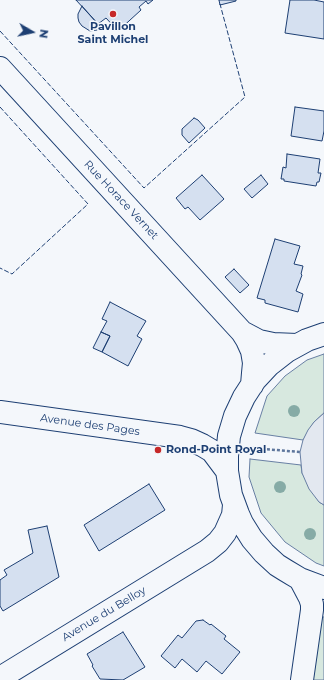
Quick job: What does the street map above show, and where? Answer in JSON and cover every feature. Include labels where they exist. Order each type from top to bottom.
[{"type":"street","name":"Rue Horace Vernet","points":[[0,68],[242,332]]},
{"type":"street","points":[[242,332],[259,341],[273,344],[297,345]]},
{"type":"street","points":[[242,332],[252,351],[254,363],[252,385]]},
{"type":"street","points":[[324,334],[307,340],[278,357],[255,380],[239,406],[235,416],[228,446],[227,471],[234,505],[242,523],[252,539],[277,565],[300,579],[324,588]]},
{"type":"street","name":"Avenue des Pages","points":[[0,412],[180,437]]},
{"type":"street","points":[[180,437],[203,436],[215,431],[235,416]]},
{"type":"street","points":[[180,437],[197,442],[212,451],[227,471]]},
{"type":"street","points":[[207,551],[218,542],[225,533],[233,515],[234,505]]},
{"type":"street","points":[[207,551],[231,544],[262,550]]},
{"type":"street","name":"Avenue du Belloy","points":[[0,678],[207,551]]},
{"type":"street","points":[[300,579],[312,604],[302,680]]},
{"type":"path","points":[[228,446],[300,452]]},
{"type":"shaded area","points":[[324,354],[324,413],[314,422],[303,440],[255,433],[267,396],[285,376],[307,360]]},
{"type":"shaded area","points":[[324,413],[324,505],[319,502],[309,489],[302,473],[300,452],[303,440],[308,430]]},
{"type":"shaded area","points":[[250,459],[301,465],[302,473],[319,502],[324,505],[324,566],[316,563],[285,542],[261,513],[249,477]]},
{"type":"shaded area","points":[[317,616],[324,617],[324,680],[308,680]]},
{"type":"building","name":"Pavillon Saint Michel","points":[[76,0],[153,0],[148,4],[146,1],[139,7],[141,10],[118,31],[106,18],[98,24]]},
{"type":"building","points":[[219,0],[236,0],[236,1],[220,5]]},
{"type":"building","points":[[290,0],[314,0],[324,2],[324,39],[285,33]]},
{"type":"building","points":[[82,6],[101,27],[97,30],[90,31],[82,26],[79,22],[78,14]]},
{"type":"building","points":[[295,107],[324,111],[324,131],[322,141],[291,136]]},
{"type":"building","points":[[194,118],[198,120],[205,128],[189,143],[182,135],[182,129]]},
{"type":"building","points":[[287,154],[320,159],[318,173],[321,173],[319,182],[317,182],[316,186],[284,181],[284,179],[281,179],[283,167],[286,168]]},
{"type":"building","points":[[202,175],[224,199],[200,220],[188,207],[185,209],[176,198]]},
{"type":"building","points":[[261,175],[268,184],[252,198],[244,189]]},
{"type":"building","points":[[275,239],[300,246],[294,264],[303,266],[302,275],[296,291],[303,294],[298,312],[265,303],[265,300],[257,298]]},
{"type":"building","points":[[234,269],[249,285],[240,293],[225,277]]},
{"type":"building","points":[[110,302],[146,321],[137,336],[142,339],[128,366],[102,352],[110,336],[101,332],[107,321],[102,319]]},
{"type":"building","points":[[101,332],[110,336],[102,352],[93,348]]},
{"type":"building","points":[[149,484],[165,510],[99,551],[84,525]]},
{"type":"building","points":[[47,526],[59,577],[3,611],[0,606],[0,580],[7,575],[4,570],[33,553],[28,530]]},
{"type":"building","points":[[203,620],[210,625],[211,624],[226,636],[224,639],[240,652],[222,674],[206,661],[197,672],[182,659],[175,668],[161,656],[178,635],[182,638],[196,621]]},
{"type":"building","points":[[123,632],[145,667],[123,680],[100,679],[87,654]]},
{"type":"fence","points":[[0,31],[144,188],[245,97],[220,4]]},
{"type":"fence","points":[[0,107],[88,204],[12,274],[0,268]]},
{"type":"place","name":"Pavillon Saint Michel","points":[[113,14]]},
{"type":"place","name":"Rond-Point Royal","points":[[158,450]]}]
